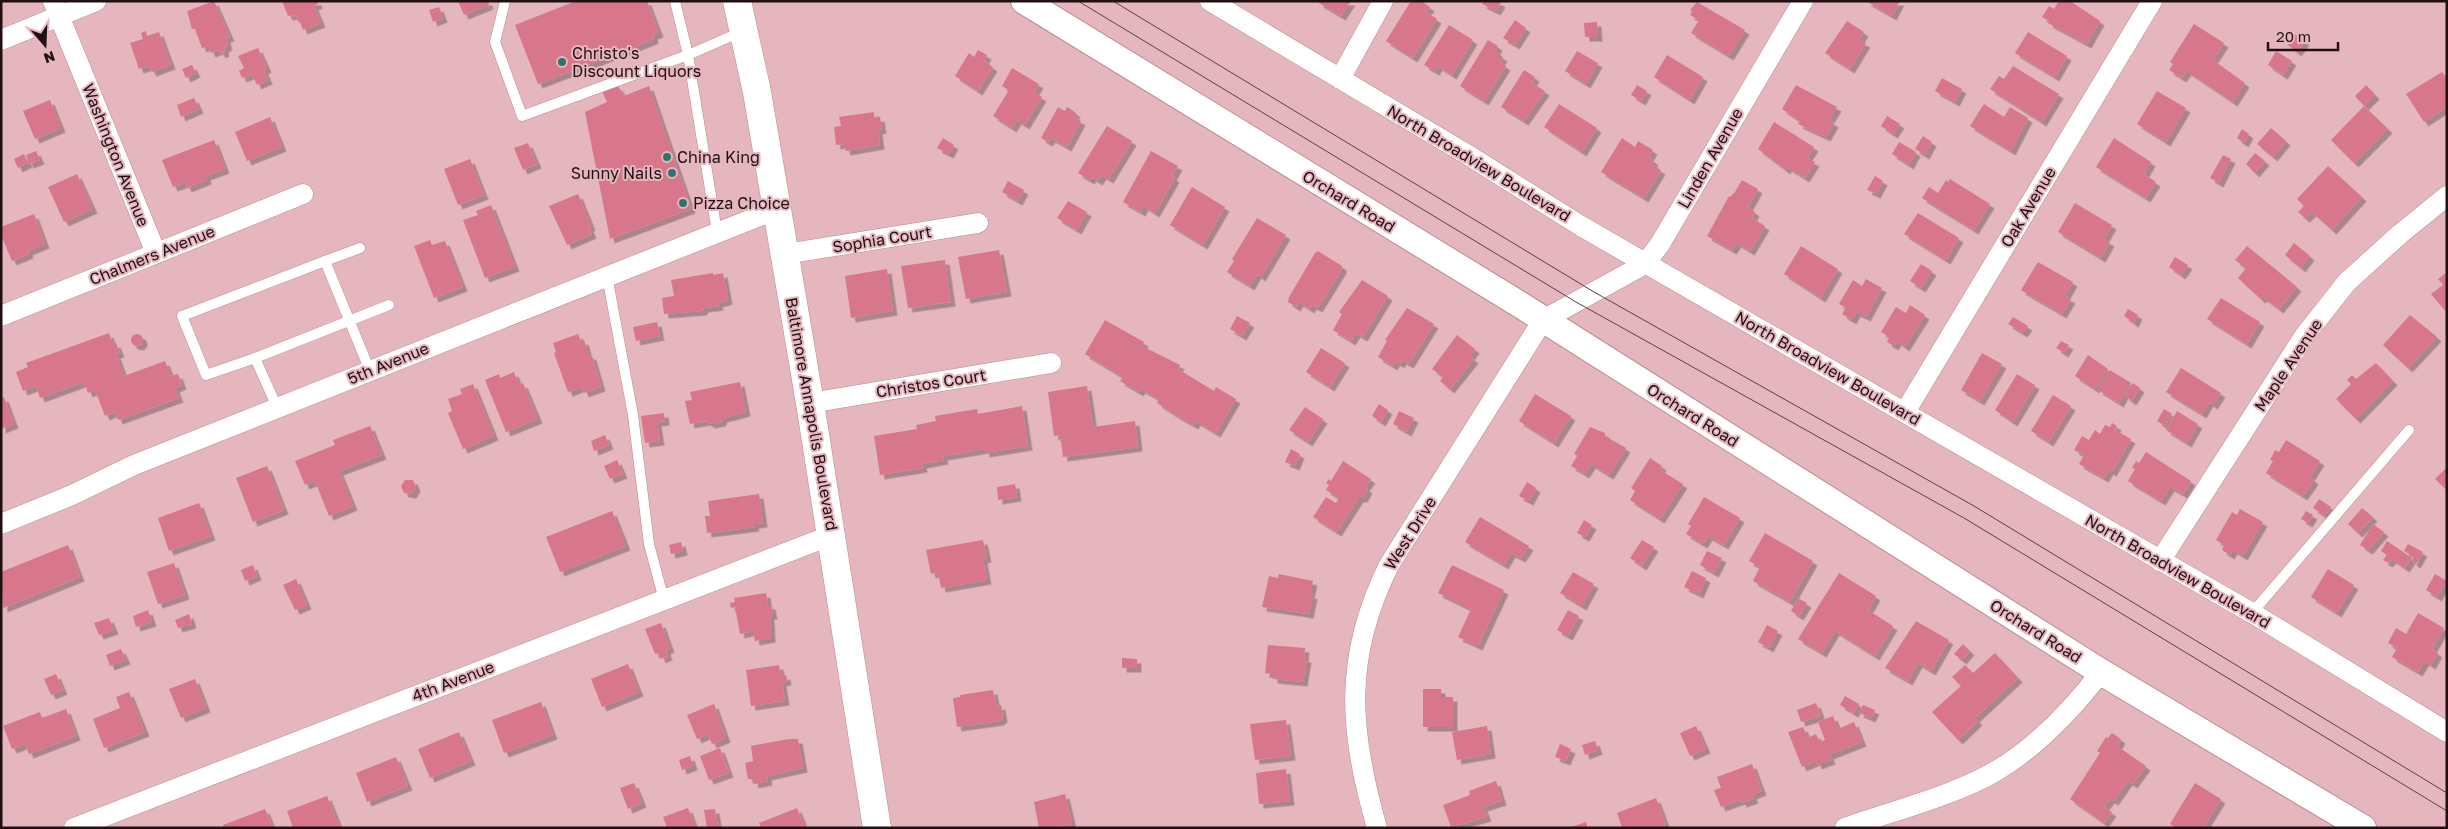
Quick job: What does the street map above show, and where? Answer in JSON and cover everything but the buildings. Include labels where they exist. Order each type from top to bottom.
[{"type":"main road","name":"Baltimore Annapolis Boulevard","points":[[737,1],[785,254],[878,828]]},
{"type":"street","points":[[1,40],[56,9],[96,1]]},
{"type":"street","name":"Orchard Road","points":[[1024,1],[1543,320],[2101,672],[2363,828]]},
{"type":"street","name":"North Broadview Boulevard","points":[[1210,1],[1645,264],[2252,613],[2447,732]]},
{"type":"street","points":[[1340,79],[1383,1]]},
{"type":"street","name":"Linden Avenue","points":[[1594,292],[1645,264],[1663,239],[1803,1]]},
{"type":"street","name":"Oak Avenue","points":[[1905,412],[2152,1]]},
{"type":"street","name":"Washington Avenue","points":[[56,9],[156,253]]},
{"type":"street","name":"Chalmers Avenue","points":[[1,316],[303,194]]},
{"type":"street","name":"Maple Avenue","points":[[2160,561],[2311,328],[2348,282],[2400,234],[2447,196]]},
{"type":"street","name":"5th Avenue","points":[[1,524],[72,495],[134,465],[777,209]]},
{"type":"street","name":"Sophia Court","points":[[785,254],[978,223]]},
{"type":"street","name":"West Drive","points":[[1377,828],[1362,775],[1356,733],[1355,693],[1365,621],[1375,593],[1389,565],[1543,320],[1594,292]]},
{"type":"street","name":"Christos Court","points":[[810,403],[1051,363]]},
{"type":"street","name":"4th Avenue","points":[[74,828],[832,535]]},
{"type":"street","points":[[1845,828],[1955,790],[1994,772],[2021,754],[2051,730],[2078,702],[2101,672]]},
{"type":"lane","points":[[505,1],[495,42],[522,116],[688,55],[744,30]]},
{"type":"lane","points":[[675,1],[688,55],[717,232]]},
{"type":"lane","points":[[360,248],[182,316],[206,376],[389,304]]},
{"type":"lane","points":[[325,262],[370,370]]},
{"type":"lane","points":[[607,276],[633,415],[649,544],[664,600]]},
{"type":"lane","points":[[255,358],[277,407]]},
{"type":"lane","points":[[2252,613],[2409,430]]},
{"type":"tram line","points":[[1078,1],[1576,302],[1964,518],[2447,811]]},
{"type":"tram line","points":[[1113,1],[1594,292],[1974,506],[2447,793]]},
{"type":"place","name":"Christo's Discount Liquors","points":[[562,62]]},
{"type":"place","name":"China King","points":[[667,157]]},
{"type":"place","name":"Sunny Nails","points":[[672,173]]},
{"type":"place","name":"Pizza Choice","points":[[683,203]]}]
